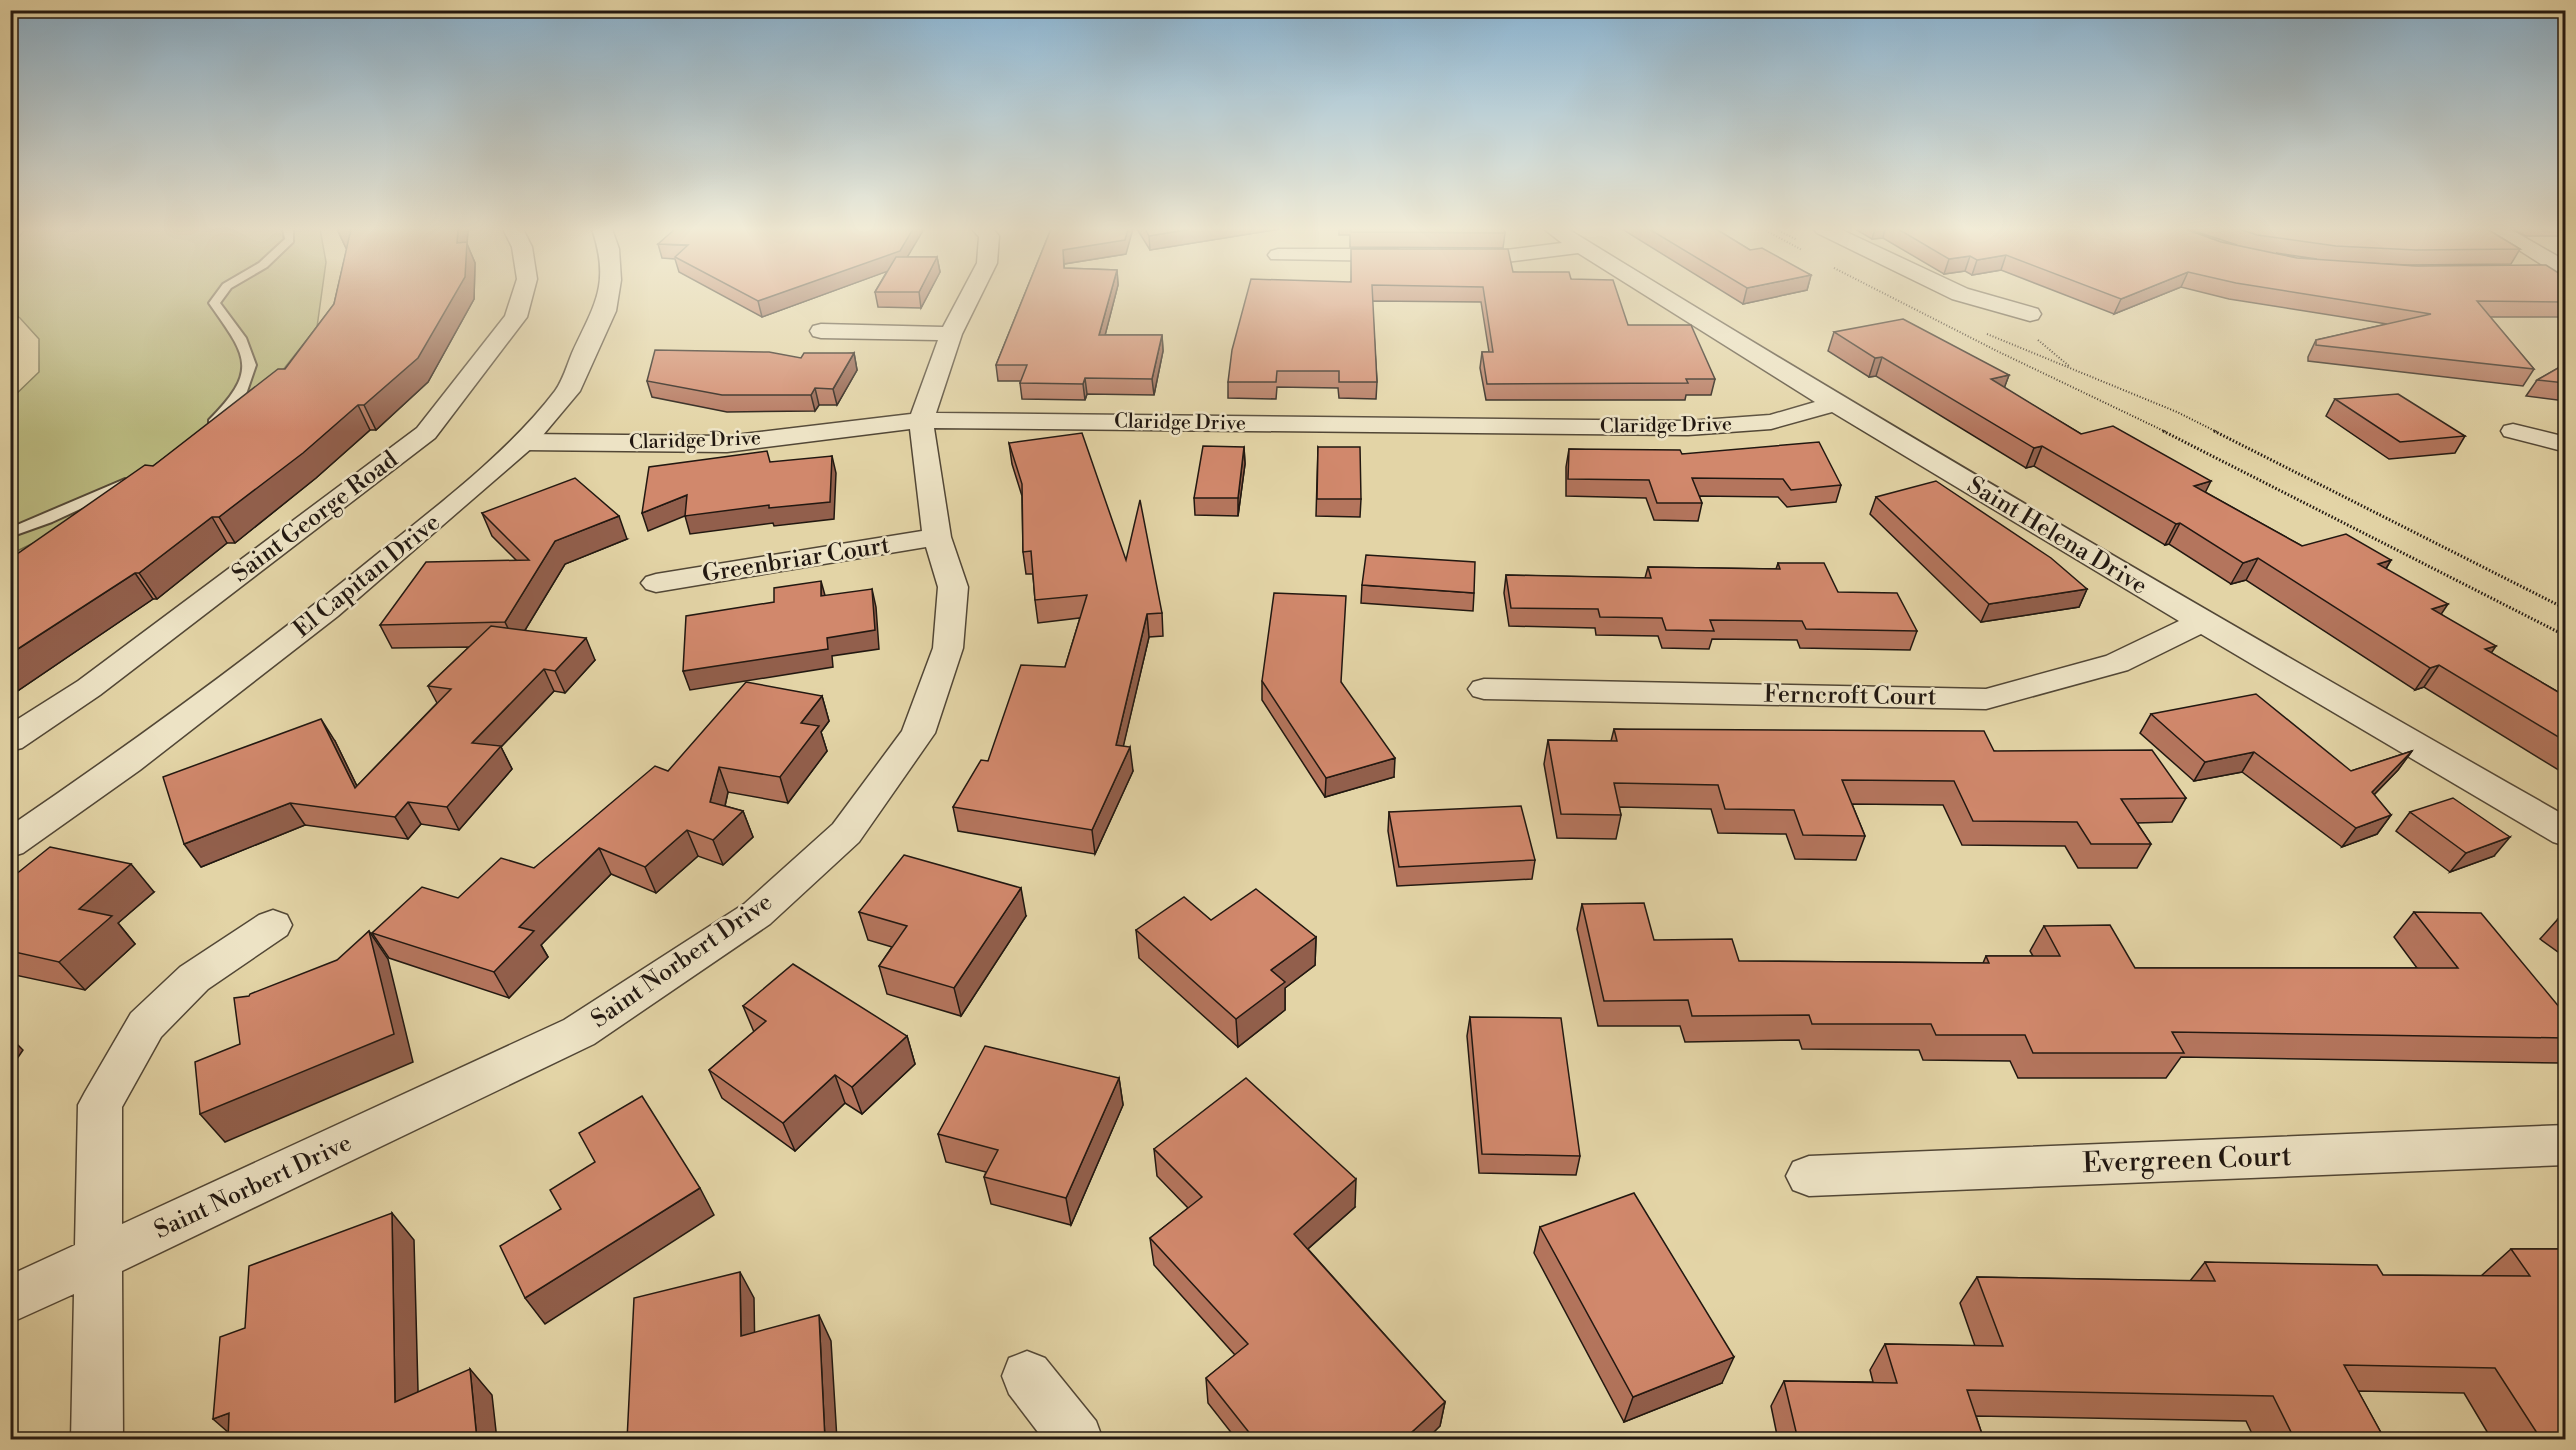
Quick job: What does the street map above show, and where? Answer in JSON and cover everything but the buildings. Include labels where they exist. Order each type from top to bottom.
[{"type":"street","name":"Saint George Road","points":[[10,740],[89,688],[426,433],[516,317],[522,297]]},
{"type":"street","name":"El Capitan Drive","points":[[10,844],[137,755],[327,610],[418,535],[524,442],[568,391],[584,352],[605,311],[607,297]]},
{"type":"street","name":"Saint Norbert Drive","points":[[10,1300],[579,1032],[758,914],[846,833],[918,734],[948,648],[953,587],[937,537],[921,420],[951,334],[970,297]]},
{"type":"street","name":"Saint Helena Drive","points":[[1663,297],[1835,404],[2202,622],[2565,832]]},
{"type":"street","points":[[1969,297],[2030,314]]},
{"type":"street","points":[[821,331],[951,334]]},
{"type":"street","name":"Claridge Drive","points":[[524,442],[726,444],[921,420],[1688,428],[1771,422],[1835,404]]},
{"type":"street","points":[[2513,431],[2565,445]]},
{"type":"street","name":"Greenbriar Court","points":[[656,584],[937,537]]},
{"type":"street","name":"Ferncroft Court","points":[[1484,689],[1986,699],[2117,663],[2202,622]]},
{"type":"street","points":[[97,1440],[100,1105],[146,1025],[194,978],[273,925]]},
{"type":"street","name":"Evergreen Court","points":[[1809,1176],[2565,1145]]},
{"type":"street","points":[[1027,1376],[1077,1440]]},
{"type":"lane","points":[[201,433],[239,397],[250,365],[240,338],[214,303],[219,297]]},
{"type":"lane","points":[[10,532],[47,519],[134,479]]},
{"type":"path","points":[[1889,297],[1996,351],[2170,434],[2565,636]]},
{"type":"path","points":[[2030,314],[2026,327],[2038,341],[2070,368]]},
{"type":"path","points":[[1979,330],[2177,412],[2565,609]]},
{"type":"green space","points":[[11,297],[321,297],[317,327],[275,380],[89,516],[11,554],[11,399],[39,372],[39,339],[20,318],[11,312]]}]
